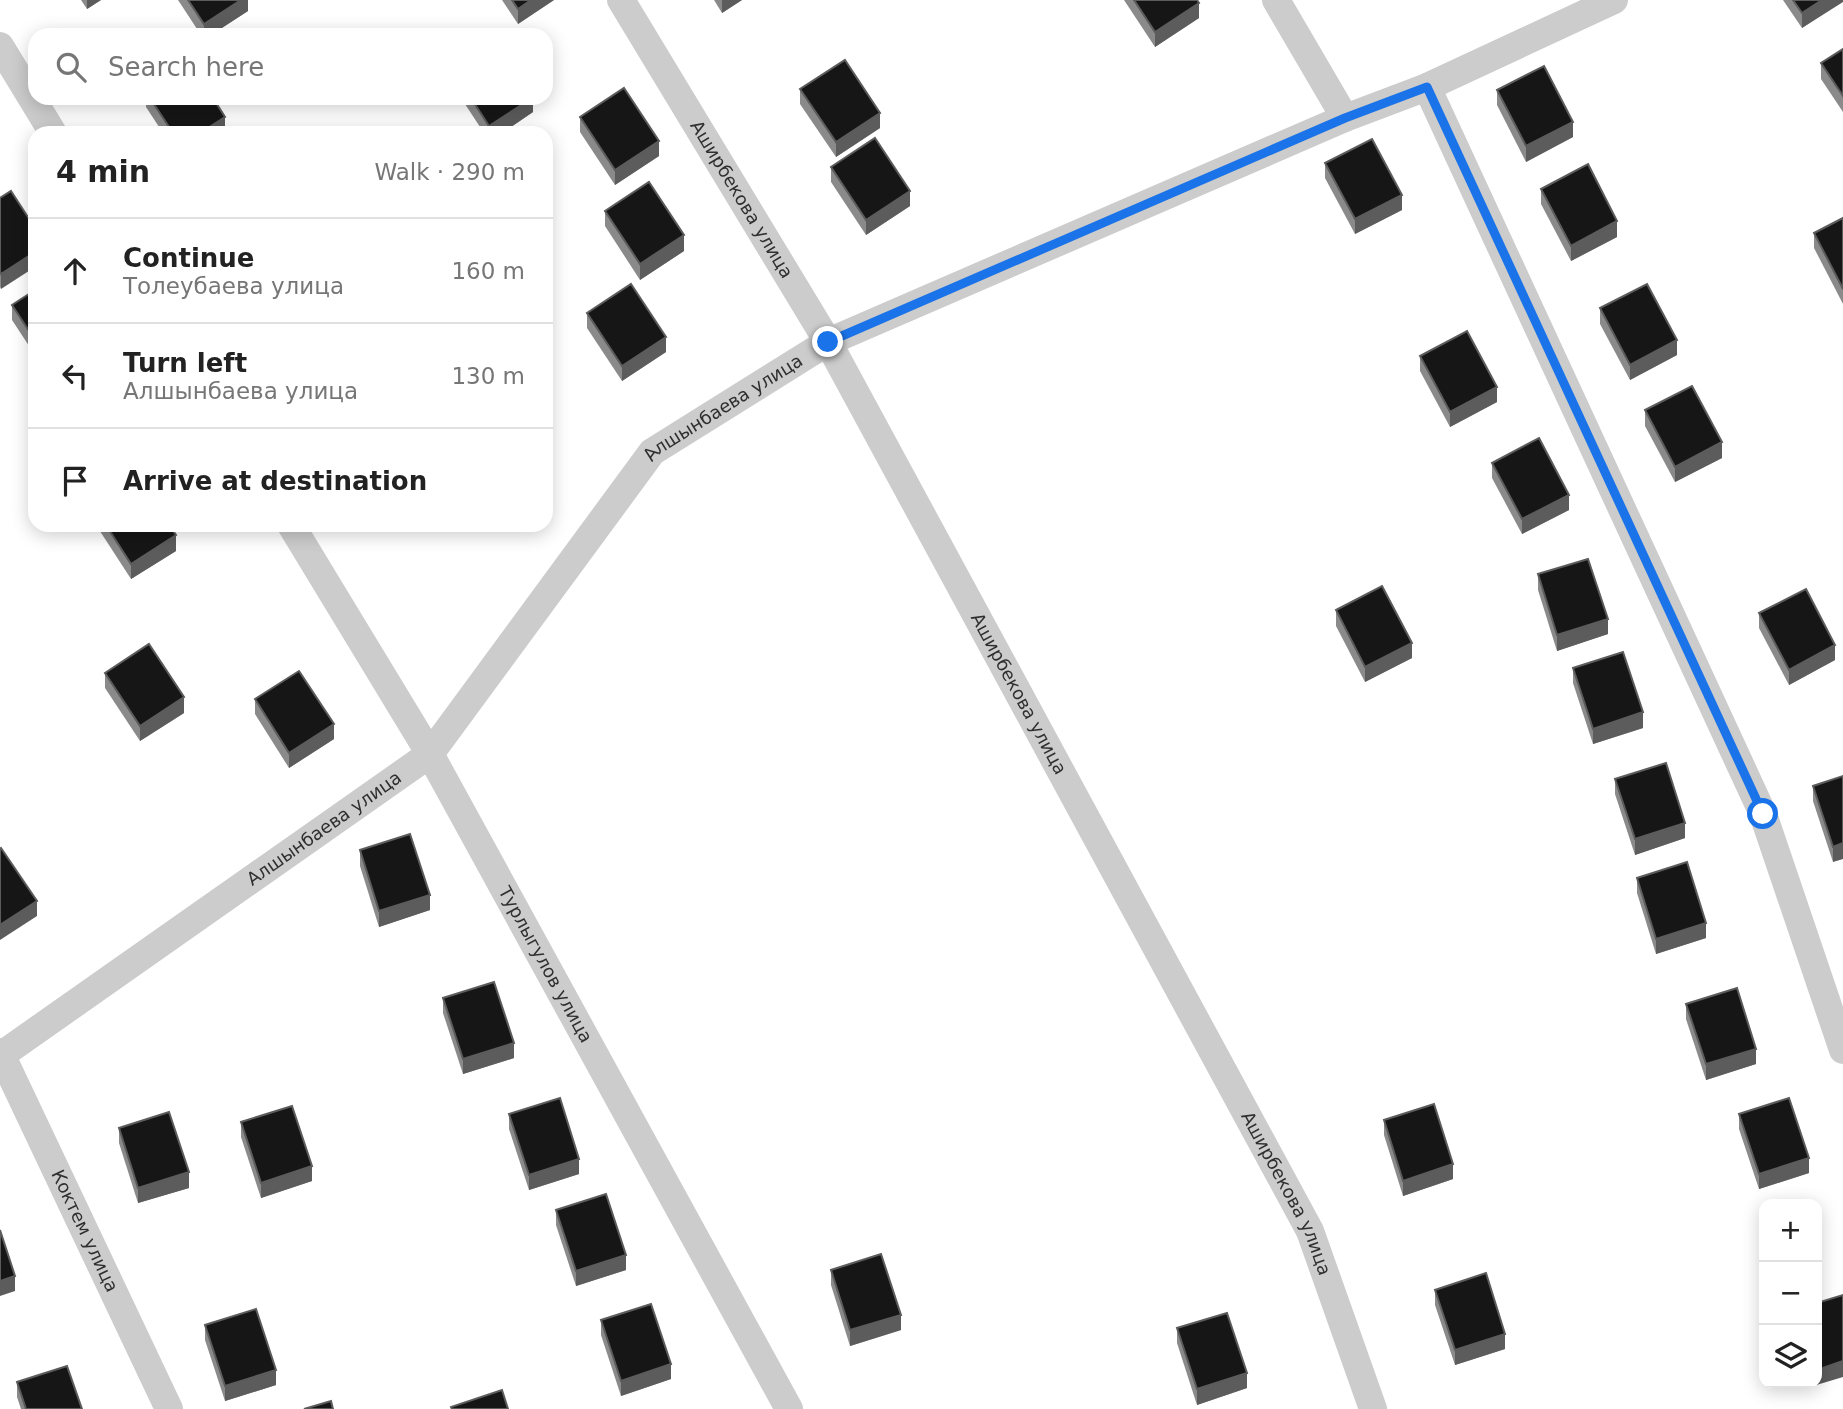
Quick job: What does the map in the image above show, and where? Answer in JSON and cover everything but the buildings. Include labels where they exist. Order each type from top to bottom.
[{"type":"street","name":"Аширбекова улица","points":[[621,0],[828,342],[1310,1231],[1373,1409]]},
{"type":"street","points":[[1276,0],[1345,118]]},
{"type":"street","name":"Алшынбаева улица","points":[[1,1054],[430,754],[652,452],[828,342],[1345,118],[1427,87],[1615,0]]},
{"type":"street","points":[[0,46],[28,92]]},
{"type":"street","points":[[1427,87],[1763,814],[1843,1050]]},
{"type":"street","points":[[36,105],[49,126]]},
{"type":"street","name":"Турлыгулов улица","points":[[295,532],[430,754],[789,1409]]},
{"type":"street","name":"Коктем улица","points":[[1,1054],[169,1409]]},
{"type":"route","points":[[828,342],[1345,118],[1427,87],[1763,814]]}]
